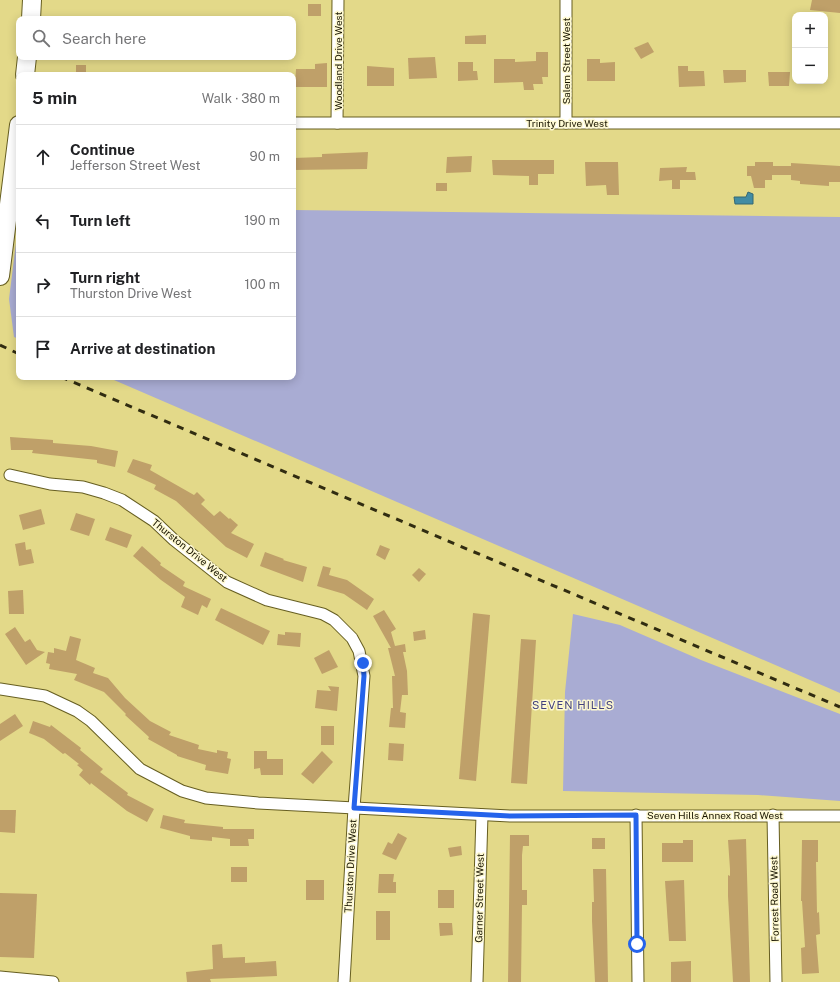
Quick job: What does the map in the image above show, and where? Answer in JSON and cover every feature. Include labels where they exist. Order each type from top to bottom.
[{"type":"main road","points":[[31,16],[32,0]]},
{"type":"main road","points":[[24,72],[26,60]]},
{"type":"main road","points":[[0,276],[16,149]]},
{"type":"street","name":"Woodland Drive West","points":[[337,123],[338,0]]},
{"type":"street","name":"Salem Street West","points":[[566,0],[566,123]]},
{"type":"street","name":"Trinity Drive West","points":[[296,123],[840,123]]},
{"type":"street","name":"Thurston Drive West","points":[[10,475],[50,484],[82,487],[122,500],[154,521],[174,540],[227,582],[267,600],[323,614],[344,628],[359,651],[364,676],[354,808],[344,982]]},
{"type":"street","name":"Seven Hills Annex Road West","points":[[0,690],[45,696],[78,711],[91,721],[140,769],[182,791],[206,798],[258,803],[482,815],[840,816]]},
{"type":"street","name":"Garner Street West","points":[[477,982],[482,815]]},
{"type":"street","points":[[636,815],[638,982]]},
{"type":"street","name":"Forrest Road West","points":[[773,816],[776,982]]},
{"type":"street","points":[[0,978],[53,982]]},
{"type":"shaded area","points":[[748,192],[753,194],[753,204],[735,204],[734,197],[746,197]]},
{"type":"shaded area","points":[[296,210],[840,217],[840,693],[114,380],[296,380]]},
{"type":"shaded area","points":[[16,243],[16,338],[14,337],[9,299]]},
{"type":"shaded area","points":[[573,614],[620,625],[701,660],[840,714],[840,801],[758,795],[563,791],[565,692]]},
{"type":"building","points":[[812,0],[840,0],[840,13],[810,10]]},
{"type":"building","points":[[308,4],[321,4],[321,16],[308,16]]},
{"type":"building","points":[[486,35],[486,44],[465,44],[465,36]]},
{"type":"building","points":[[648,42],[654,52],[641,59],[634,48]]},
{"type":"building","points":[[536,52],[548,52],[548,77],[542,77],[543,84],[533,84],[534,90],[524,90],[523,82],[494,83],[494,59],[515,59],[515,62],[536,61]]},
{"type":"building","points":[[435,57],[437,78],[409,79],[408,58]]},
{"type":"building","points":[[587,59],[600,59],[600,63],[615,62],[615,81],[587,81]]},
{"type":"building","points":[[458,62],[473,62],[473,71],[477,71],[478,80],[458,81]]},
{"type":"building","points":[[327,63],[327,87],[296,87],[296,69],[315,69],[315,64]]},
{"type":"building","points":[[76,65],[86,65],[86,72],[76,72]]},
{"type":"building","points":[[367,66],[394,68],[394,86],[367,86]]},
{"type":"building","points":[[678,66],[688,66],[688,71],[704,71],[705,86],[679,87]]},
{"type":"building","points":[[723,70],[746,70],[746,82],[724,83]]},
{"type":"building","points":[[768,72],[790,72],[789,86],[769,86]]},
{"type":"building","points":[[368,152],[367,169],[296,170],[296,158],[322,157],[322,154]]},
{"type":"building","points":[[472,156],[471,172],[446,173],[447,157]]},
{"type":"building","points":[[492,160],[554,160],[554,174],[538,174],[538,185],[529,185],[529,176],[493,175]]},
{"type":"building","points":[[585,162],[618,162],[619,195],[607,195],[606,185],[586,186]]},
{"type":"building","points":[[755,162],[773,162],[773,166],[791,166],[791,163],[840,166],[840,182],[829,182],[829,186],[800,184],[800,181],[791,180],[791,175],[772,175],[772,180],[765,180],[765,188],[754,188],[751,176],[747,176],[747,166],[755,166]]},
{"type":"building","points":[[687,167],[686,172],[695,172],[696,180],[680,180],[680,189],[672,189],[672,180],[659,181],[660,168]]},
{"type":"building","points":[[436,183],[447,183],[447,191],[436,191]]},
{"type":"building","points":[[10,437],[53,440],[53,443],[91,446],[118,451],[115,467],[97,463],[97,460],[32,453],[33,450],[11,450]]},
{"type":"building","points":[[133,459],[152,465],[150,470],[194,495],[197,492],[205,500],[201,504],[214,516],[220,511],[229,519],[230,518],[238,525],[231,533],[254,544],[247,558],[226,547],[176,501],[154,489],[156,485],[127,472]]},
{"type":"building","points":[[41,509],[45,524],[23,530],[19,515]]},
{"type":"building","points":[[76,513],[95,519],[89,536],[70,530]]},
{"type":"building","points":[[110,527],[132,535],[127,548],[105,540]]},
{"type":"building","points":[[25,542],[26,550],[31,549],[34,563],[19,566],[15,544]]},
{"type":"building","points":[[380,545],[390,549],[385,560],[376,555]]},
{"type":"building","points":[[142,546],[161,563],[160,565],[185,582],[183,586],[211,599],[207,608],[202,605],[198,615],[181,607],[185,597],[161,580],[133,556]]},
{"type":"building","points":[[265,552],[284,559],[283,560],[307,567],[303,582],[260,566]]},
{"type":"building","points":[[323,566],[331,568],[329,575],[347,580],[374,599],[367,610],[344,594],[317,586]]},
{"type":"building","points":[[419,568],[426,574],[419,582],[412,575]]},
{"type":"building","points":[[23,590],[24,614],[9,614],[8,591]]},
{"type":"building","points":[[221,608],[270,631],[263,645],[215,620]]},
{"type":"building","points":[[384,610],[396,629],[391,632],[395,646],[405,644],[406,652],[403,652],[407,671],[408,695],[402,695],[400,712],[406,713],[405,728],[389,727],[391,708],[393,708],[392,676],[395,676],[388,648],[391,648],[373,616]]},
{"type":"building","points":[[473,613],[490,615],[476,781],[459,779]]},
{"type":"building","points":[[15,627],[25,642],[30,639],[37,650],[45,652],[26,665],[5,634]]},
{"type":"building","points":[[425,630],[426,639],[414,641],[413,632]]},
{"type":"building","points":[[285,632],[301,633],[300,647],[277,645],[278,634],[285,635]]},
{"type":"building","points":[[70,636],[81,639],[76,660],[95,668],[93,673],[108,678],[125,698],[150,721],[171,732],[169,735],[199,745],[198,749],[217,753],[217,750],[228,752],[227,758],[231,759],[228,774],[205,770],[206,765],[177,756],[148,739],[149,737],[125,715],[126,714],[104,692],[74,680],[77,674],[49,669],[50,664],[46,663],[48,652],[54,653],[54,648],[66,651]]},
{"type":"building","points":[[521,639],[536,640],[527,784],[511,783]]},
{"type":"building","points":[[329,650],[338,667],[322,674],[314,658]]},
{"type":"building","points":[[328,686],[339,687],[337,711],[315,708],[317,690],[331,691]]},
{"type":"building","points":[[15,714],[23,726],[0,741],[0,724]]},
{"type":"building","points":[[33,721],[50,727],[51,725],[81,748],[80,750],[103,769],[100,772],[128,793],[127,795],[154,809],[147,822],[127,811],[91,783],[90,785],[79,775],[83,770],[77,765],[79,764],[65,753],[63,754],[44,739],[29,733]]},
{"type":"building","points":[[321,726],[334,726],[334,745],[321,745]]},
{"type":"building","points":[[389,743],[404,744],[403,761],[388,760]]},
{"type":"building","points":[[254,751],[267,751],[267,759],[283,759],[283,775],[261,775],[260,768],[254,769]]},
{"type":"building","points":[[322,751],[333,762],[313,784],[301,774]]},
{"type":"building","points":[[0,810],[16,810],[15,833],[0,832]]},
{"type":"building","points":[[163,815],[185,820],[184,823],[223,827],[223,829],[254,829],[254,839],[248,839],[249,846],[230,846],[230,839],[212,837],[212,841],[190,839],[190,836],[160,828]]},
{"type":"building","points":[[398,833],[407,838],[396,860],[382,854],[388,842],[392,844]]},
{"type":"building","points":[[510,835],[529,835],[529,846],[523,846],[522,855],[522,890],[527,890],[527,905],[522,905],[521,982],[508,982]]},
{"type":"building","points":[[592,838],[605,838],[605,849],[592,849]]},
{"type":"building","points":[[746,839],[750,982],[733,982],[728,896],[728,875],[730,876],[730,869],[728,840]]},
{"type":"building","points":[[683,840],[693,840],[693,862],[662,862],[662,843],[683,843]]},
{"type":"building","points":[[802,840],[818,840],[818,862],[816,862],[817,913],[819,912],[820,934],[816,935],[819,973],[802,974],[801,948],[805,947],[801,901]]},
{"type":"building","points":[[461,846],[462,855],[450,857],[448,848]]},
{"type":"building","points":[[231,867],[247,867],[247,882],[231,882]]},
{"type":"building","points":[[593,869],[606,869],[608,982],[595,982],[592,921],[592,902],[594,902]]},
{"type":"building","points":[[379,874],[394,874],[393,882],[396,882],[396,893],[378,893]]},
{"type":"building","points":[[306,880],[324,880],[324,900],[306,900]]},
{"type":"building","points":[[684,880],[686,941],[669,941],[665,881]]},
{"type":"building","points":[[438,890],[454,890],[454,908],[438,908]]},
{"type":"building","points":[[0,893],[37,894],[34,958],[0,957]]},
{"type":"building","points":[[376,911],[390,911],[390,940],[376,940]]},
{"type":"building","points":[[439,923],[452,923],[453,935],[440,936]]},
{"type":"building","points":[[222,944],[223,958],[245,957],[245,963],[276,961],[277,976],[210,979],[211,982],[187,982],[186,972],[213,969],[212,945]]},
{"type":"building","points":[[691,961],[691,982],[671,982],[671,962]]},
{"type":"railway","points":[[0,345],[16,353]]},
{"type":"railway","points":[[68,380],[840,707]]},
{"type":"district","name":"SEVEN HILLS","points":[[573,705]]},
{"type":"route","points":[[363,663],[364,676],[354,808],[510,816],[636,815],[637,944]]}]
